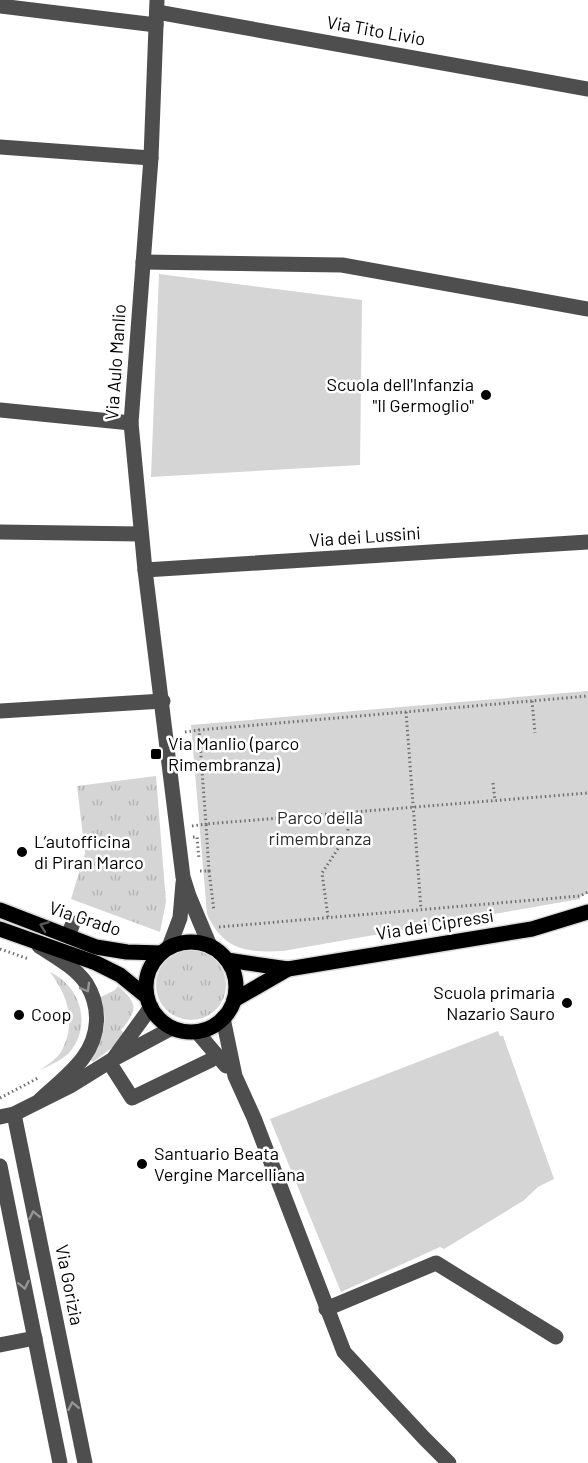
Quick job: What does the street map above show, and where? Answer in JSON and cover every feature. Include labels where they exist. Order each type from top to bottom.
[{"type":"main road","name":"Via Grado","points":[[0,910],[71,930],[96,947],[127,952],[165,950]]},
{"type":"main road","name":"Via dei Cipressi","points":[[227,960],[288,969],[532,928],[588,912]]},
{"type":"main road","name":"Via Grado","points":[[0,929],[96,963],[120,975],[149,1002]]},
{"type":"main road","points":[[196,942],[210,946],[227,960],[234,972],[236,986],[234,1000],[223,1018],[211,1027],[196,1032],[172,1028],[159,1019],[149,1002],[146,985],[153,962],[165,950],[182,943],[196,942]]},
{"type":"main road","name":"Via dei Cipressi","points":[[234,1000],[288,969]]},
{"type":"street","points":[[0,6],[157,12]]},
{"type":"street","name":"Via Tito Livio","points":[[157,12],[588,89]]},
{"type":"street","name":"Via Aulo Manlio","points":[[157,12],[151,158],[131,423],[145,570],[163,700],[183,877],[180,918],[165,950]]},
{"type":"street","points":[[0,147],[151,158]]},
{"type":"street","points":[[143,262],[342,266],[588,309]]},
{"type":"street","points":[[0,410],[131,423]]},
{"type":"street","points":[[0,532],[141,534]]},
{"type":"street","name":"Via dei Lussini","points":[[145,570],[588,542]]},
{"type":"street","points":[[0,711],[163,700]]},
{"type":"street","name":"Via Aulo Manlio","points":[[183,877],[210,946]]},
{"type":"street","points":[[26,937],[66,964],[85,982],[96,1005],[97,1016],[96,1033],[83,1059],[40,1100]]},
{"type":"street","points":[[110,1061],[132,1035],[149,1002]]},
{"type":"street","points":[[223,1018],[235,1076],[254,1118],[344,1352],[449,1463]]},
{"type":"street","points":[[7,1116],[70,1086],[110,1061],[172,1028]]},
{"type":"street","points":[[196,1032],[235,1076]]},
{"type":"street","points":[[110,1061],[132,1098],[211,1060]]},
{"type":"street","name":"Via Gorizia","points":[[7,1116],[85,1463]]},
{"type":"street","points":[[0,1166],[6,1228],[35,1338],[60,1463]]},
{"type":"street","points":[[326,1309],[436,1263],[556,1337]]},
{"type":"street","points":[[0,1345],[35,1338]]},
{"type":"path","points":[[185,732],[588,696]]},
{"type":"path","points":[[532,701],[535,733]]},
{"type":"path","points":[[406,712],[421,909]]},
{"type":"path","points":[[200,730],[209,871],[215,916]]},
{"type":"path","points":[[494,783],[495,801]]},
{"type":"path","points":[[190,827],[588,793]]},
{"type":"path","points":[[328,917],[322,873],[347,835],[351,812]]},
{"type":"path","points":[[192,837],[197,837],[200,872],[209,871]]},
{"type":"path","points":[[216,927],[580,896],[588,892]]},
{"type":"path","points":[[0,1098],[40,1077]]},
{"type":"green space","points":[[159,274],[362,300],[360,465],[151,477]]},
{"type":"green space","name":"Parco della rimembranza","points":[[588,691],[588,893],[580,899],[283,951],[258,951],[237,947],[213,926],[207,914],[191,725]]},
{"type":"green space","points":[[156,776],[166,902],[160,932],[71,899],[85,853],[77,786]]},
{"type":"green space","points":[[191,950],[204,953],[216,960],[223,972],[226,985],[223,998],[216,1010],[204,1017],[191,1020],[178,1017],[166,1010],[159,998],[156,985],[159,972],[166,960],[178,953]]},
{"type":"green space","points":[[50,972],[61,978],[76,997],[80,1008],[80,1032],[68,1054],[39,1071],[59,1055],[69,1031],[66,1000]]},
{"type":"green space","points":[[118,986],[132,1002],[133,1012],[121,1030],[125,1034],[113,1047],[93,1062],[90,1060],[99,1045],[104,1022],[101,997]]},
{"type":"green space","points":[[498,1031],[500,1036],[503,1036],[554,1179],[538,1187],[523,1201],[444,1249],[440,1247],[341,1292],[270,1119]]},
{"type":"place","name":"Scuola dell'Infanzia \"Il Germoglio\"","points":[[486,395]]},
{"type":"place","name":"Via Manlio (parco Rimembranza)","points":[[156,754]]},
{"type":"place","name":"L’autofficina di Piran Marco","points":[[22,852]]},
{"type":"place","name":"Scuola primaria Nazario Sauro","points":[[567,1003]]},
{"type":"place","name":"Coop","points":[[19,1015]]},
{"type":"place","name":"Santuario Beata Vergine Marcelliana","points":[[142,1164]]}]
